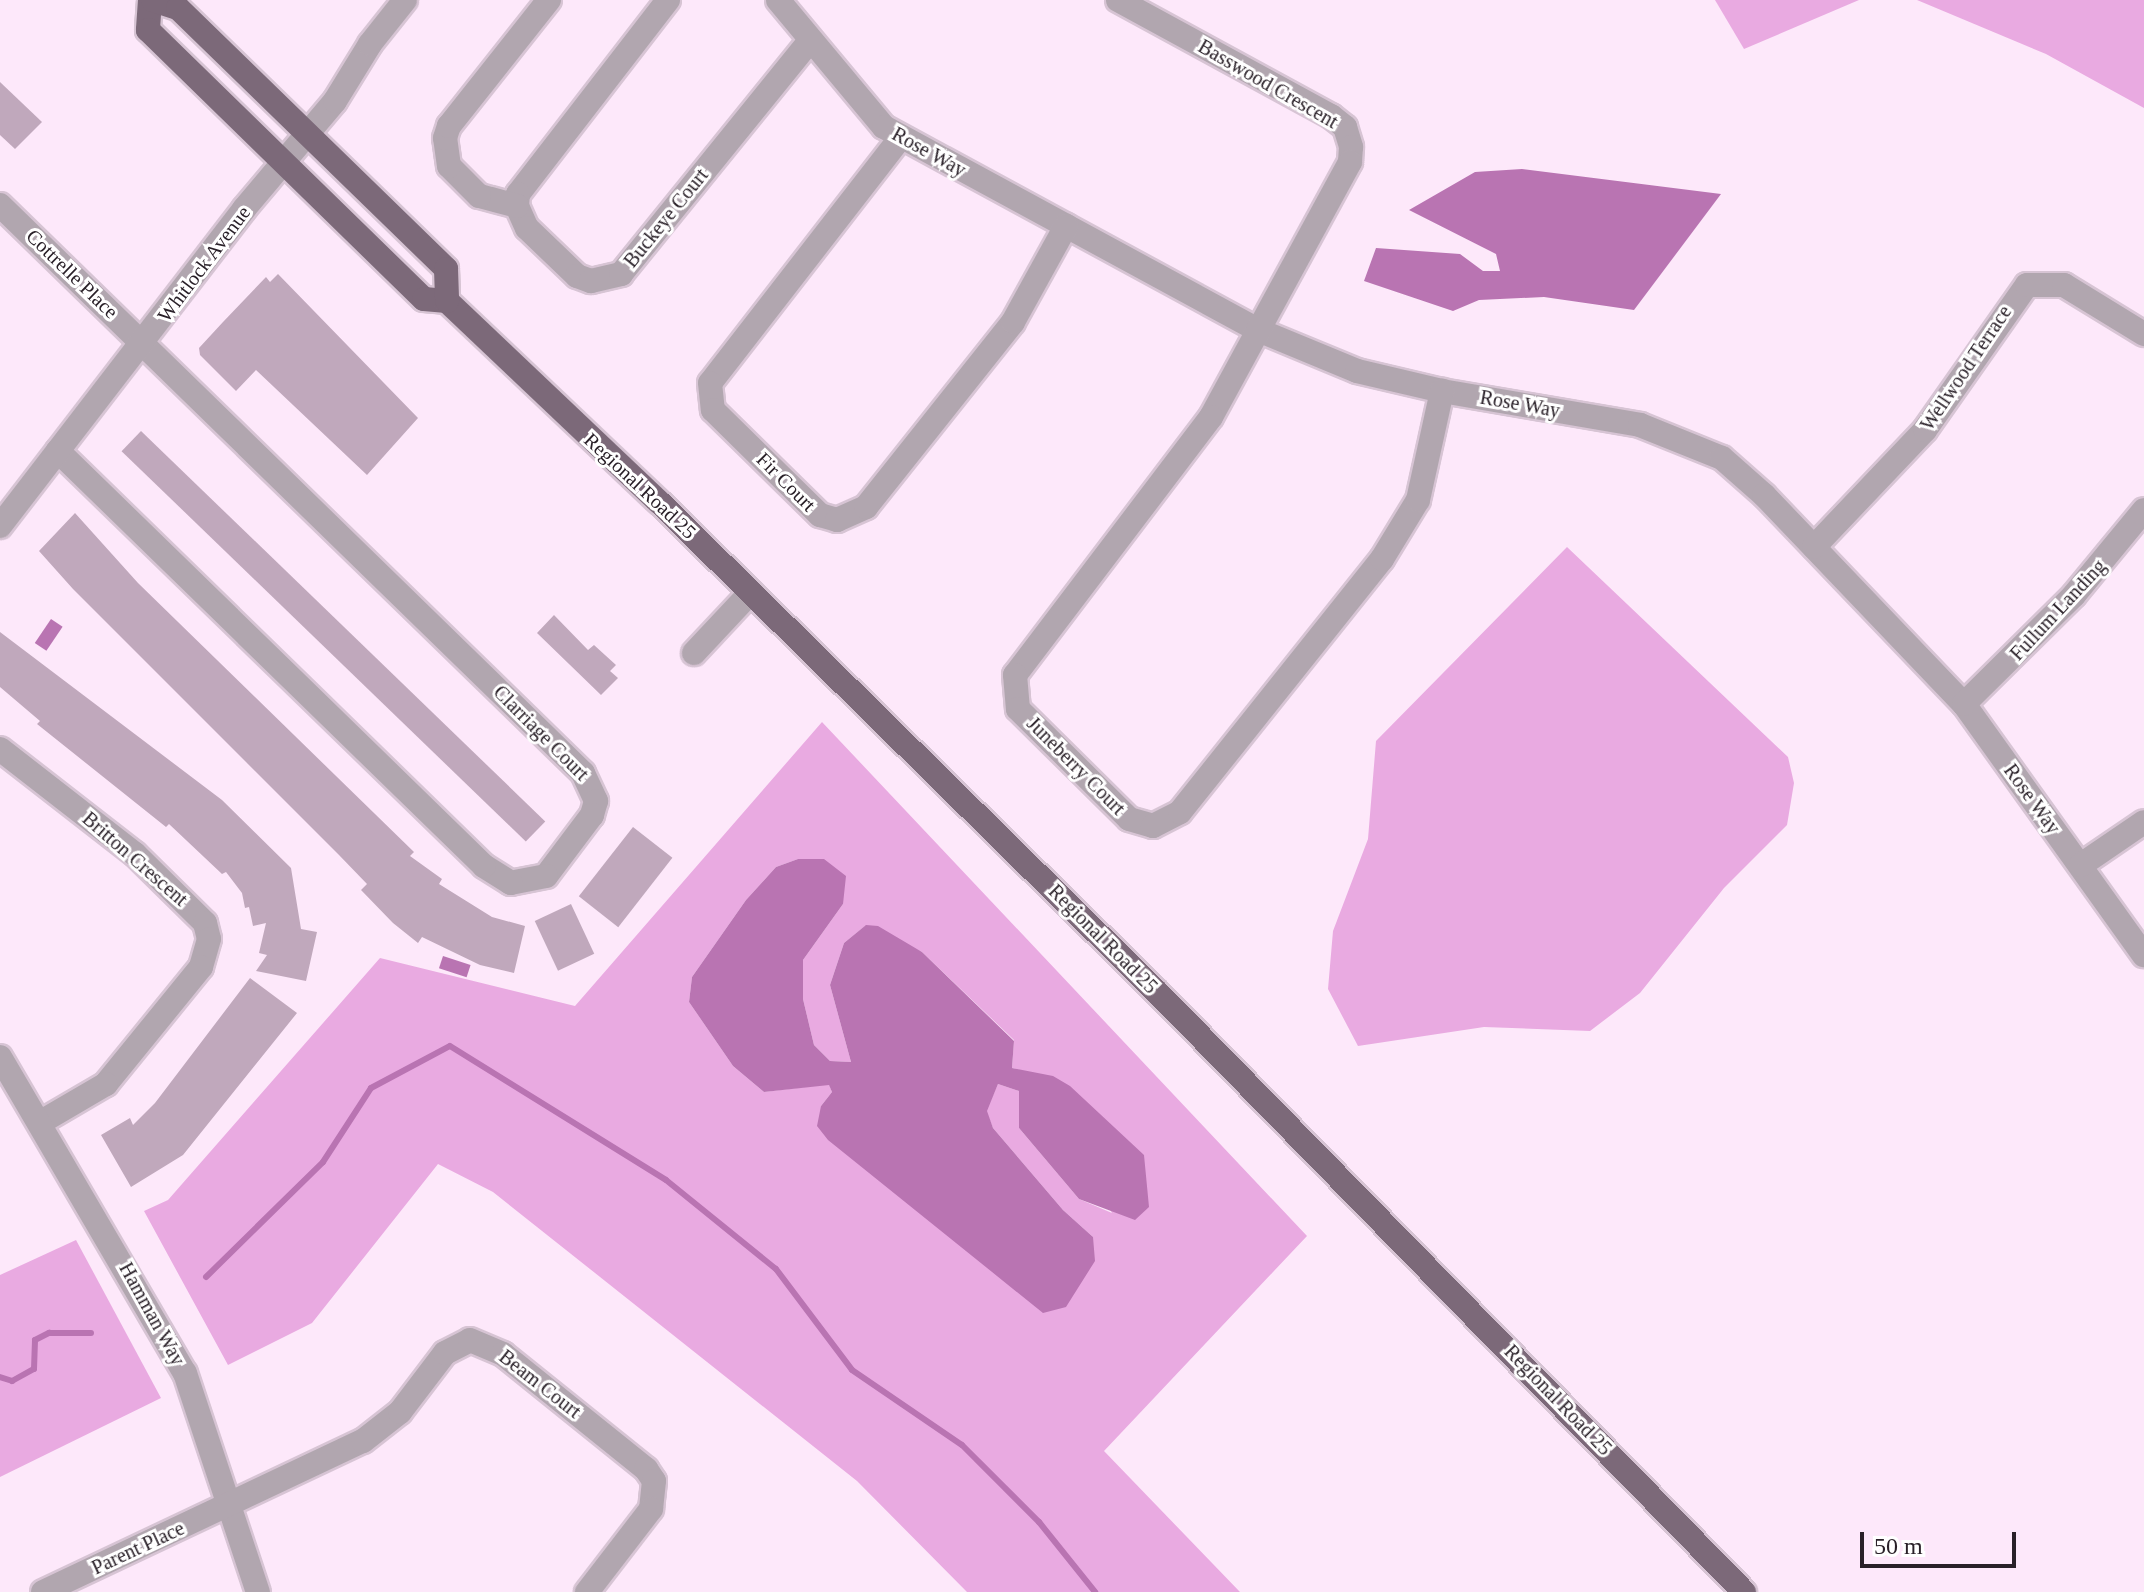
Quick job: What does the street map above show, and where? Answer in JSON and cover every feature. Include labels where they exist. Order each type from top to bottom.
[{"type":"main road","name":"Regional Road 25","points":[[447,301],[446,269],[178,8],[152,0],[148,30],[424,299],[447,301],[751,592],[1158,993],[1744,1592]]},
{"type":"street","name":"Whitlock Avenue","points":[[0,526],[308,134],[405,0]]},
{"type":"street","points":[[549,0],[449,126],[445,138],[449,166],[479,196],[517,206],[523,182],[668,0]]},
{"type":"street","name":"Rose Way","points":[[778,0],[863,108],[901,137],[1258,330],[1357,371],[1442,391],[1640,425],[1683,438],[1739,472],[1964,704],[2144,955]]},
{"type":"street","name":"Basswood Crescent","points":[[1118,0],[1331,116],[1350,138],[1350,162],[1258,330]]},
{"type":"street","name":"Buckeye Court","points":[[517,206],[527,228],[577,276],[605,281],[621,274],[810,41]]},
{"type":"street","name":"Fir Court","points":[[901,137],[710,383],[713,410],[820,515],[837,520],[866,507],[1013,322],[1066,226]]},
{"type":"street","name":"Cottrelle Place","points":[[0,205],[144,344]]},
{"type":"street","name":"Wellwood Terrace","points":[[1814,547],[1925,430],[2027,285],[2064,285],[2144,334]]},
{"type":"street","name":"Juneberry Court","points":[[1258,330],[1191,448],[1015,675],[1018,709],[1139,824],[1166,823],[1180,812],[1382,559],[1418,500],[1442,391]]},
{"type":"street","name":"Clarriage Court","points":[[58,451],[484,866],[511,883],[546,876],[592,815],[596,801],[591,783],[144,344]]},
{"type":"street","name":"Fullum Landing","points":[[1964,704],[2074,595],[2144,510]]},
{"type":"street","points":[[694,653],[751,592]]},
{"type":"street","name":"Britton Crescent","points":[[0,749],[135,854],[205,923],[209,939],[201,967],[106,1084],[41,1122]]},
{"type":"street","points":[[2081,865],[2144,822]]},
{"type":"street","name":"Hamman Way","points":[[0,1057],[41,1122],[185,1373],[232,1503],[258,1592]]},
{"type":"street","name":"Beam Court","points":[[232,1503],[384,1429],[456,1344],[470,1340],[488,1344],[646,1469],[654,1481],[651,1509],[587,1592]]},
{"type":"street","name":"Parent Place","points":[[43,1592],[232,1503]]},
{"type":"shaded area","points":[[1715,0],[1859,0],[1744,49]]},
{"type":"shaded area","points":[[1917,0],[2144,0],[2144,108],[2046,54]]},
{"type":"shaded area","points":[[1522,169],[1721,194],[1634,310],[1544,297],[1479,300],[1453,311],[1364,281],[1376,248],[1460,254],[1483,271],[1500,271],[1496,254],[1409,210],[1475,172]]},
{"type":"shaded area","points":[[1567,547],[1788,757],[1794,783],[1787,825],[1724,888],[1640,993],[1590,1031],[1484,1027],[1358,1046],[1328,989],[1333,931],[1368,839],[1376,741]]},
{"type":"shaded area","points":[[51,619],[63,627],[46,651],[35,643]]},
{"type":"shaded area","points":[[822,722],[1307,1236],[1104,1451],[1240,1592],[967,1592],[857,1481],[493,1192],[438,1164],[312,1323],[228,1365],[144,1211],[168,1200],[380,958],[575,1006]],"holes":[[[798,859],[843,904],[803,960],[803,999],[814,1045],[830,1061],[851,1062],[830,985],[844,943],[865,926],[922,952],[1014,1040],[1012,1068],[1027,1072],[1112,1213],[1079,1199],[1019,1128],[1019,1091],[998,1084],[986,1111],[993,1128],[1063,1210],[1093,1237],[821,1106],[832,1092],[829,1084],[764,1092],[733,1066],[689,1002],[692,977],[746,900],[776,867]]]},
{"type":"shaded area","points":[[798,859],[824,859],[846,876],[843,904],[803,960],[803,999],[814,1045],[830,1061],[851,1062],[830,985],[844,943],[866,925],[878,926],[922,952],[1014,1041],[1012,1068],[1053,1076],[1070,1086],[1144,1155],[1149,1207],[1135,1220],[1079,1199],[1019,1128],[1019,1091],[998,1084],[987,1111],[993,1128],[1063,1210],[1093,1237],[1095,1261],[1066,1307],[1043,1313],[828,1140],[817,1126],[821,1106],[832,1092],[829,1085],[764,1092],[733,1066],[689,1002],[692,977],[746,900],[776,867]]},
{"type":"shaded area","points":[[443,956],[471,965],[467,977],[439,968]]},
{"type":"shaded area","points":[[76,1240],[161,1398],[0,1477],[0,1275]]},
{"type":"building","points":[[0,82],[42,122],[15,149],[0,135]]},
{"type":"building","points":[[278,274],[418,418],[367,475],[256,370],[236,391],[200,355],[199,348],[266,277],[270,282]]},
{"type":"building","points":[[141,431],[545,821],[526,842],[122,451]]},
{"type":"building","points":[[75,513],[138,583],[414,852],[410,856],[442,879],[439,884],[492,917],[525,926],[514,973],[480,965],[422,937],[418,943],[393,923],[361,890],[367,884],[73,589],[39,551]]},
{"type":"building","points":[[554,615],[588,650],[594,645],[616,665],[610,671],[618,678],[601,695],[537,633]]},
{"type":"building","points":[[0,632],[222,800],[291,868],[301,929],[317,932],[306,981],[256,971],[267,955],[259,953],[266,923],[253,926],[242,893],[226,872],[222,874],[169,824],[166,827],[37,724],[40,721],[0,687]]},
{"type":"building","points":[[633,827],[672,858],[618,927],[579,896]]},
{"type":"building","points":[[571,904],[594,954],[558,971],[535,921]]},
{"type":"building","points":[[250,978],[297,1013],[183,1155],[131,1187],[101,1135],[130,1118],[133,1125],[155,1103]]},
{"type":"waterway","points":[[206,1277],[323,1162],[371,1088],[450,1046],[666,1180],[776,1269],[852,1370],[962,1445],[1039,1522],[1095,1592]]},
{"type":"waterway","points":[[0,1377],[12,1381],[34,1369],[35,1340],[49,1333],[91,1333]]}]
